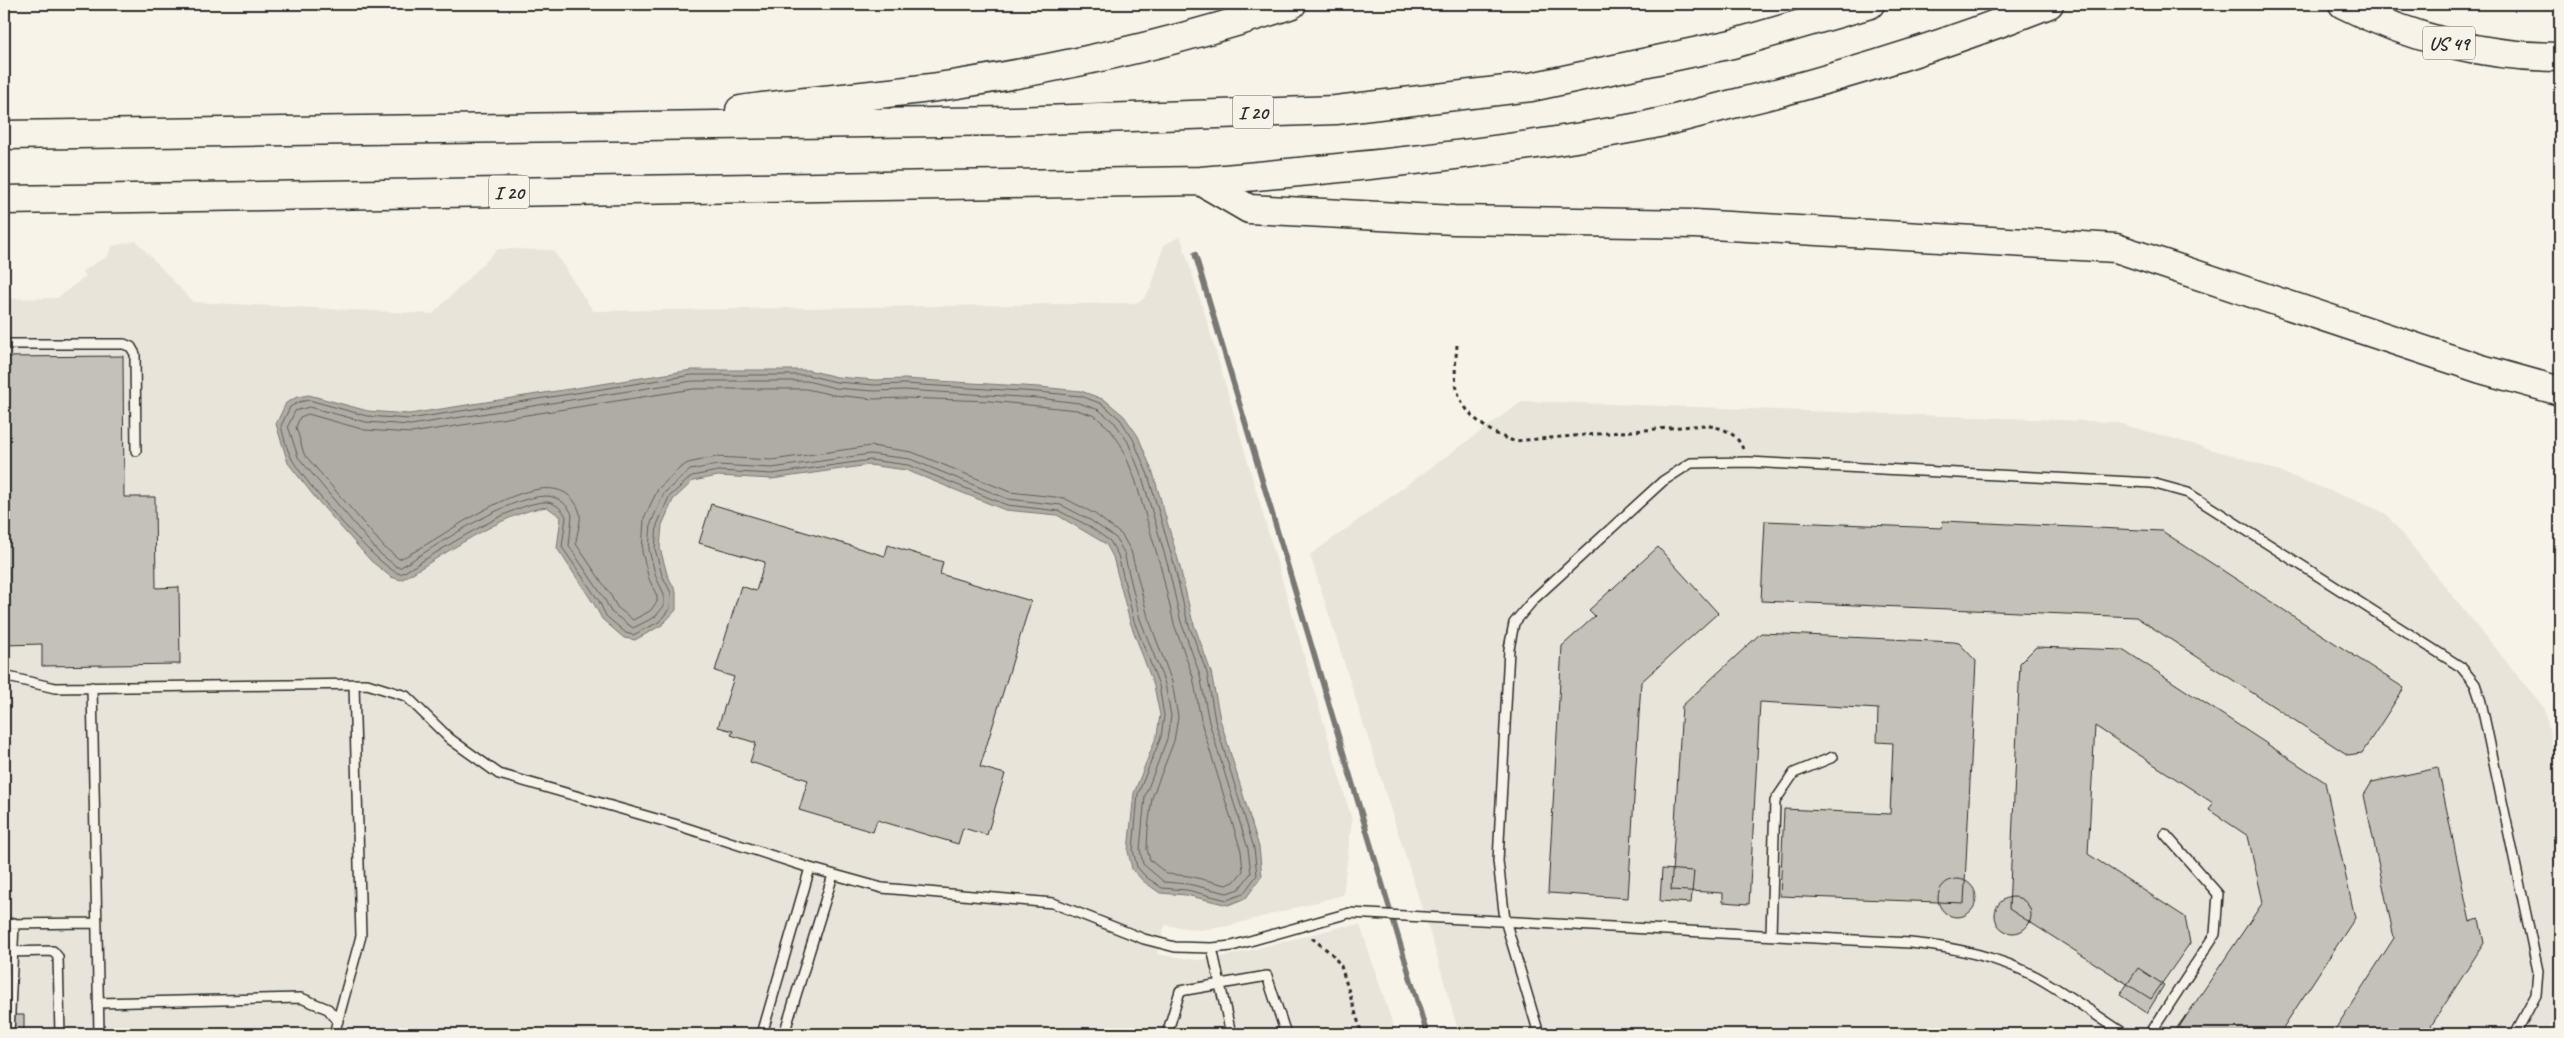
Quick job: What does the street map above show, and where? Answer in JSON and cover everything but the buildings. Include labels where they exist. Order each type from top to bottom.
[{"type":"highway","points":[[625,126],[804,101],[957,84],[1039,70],[1170,40],[1292,4]]},
{"type":"highway","name":"I 20","points":[[4,135],[1013,121],[1336,110],[1531,87],[1732,44],[1870,4]]},
{"type":"highway","name":"I 20","points":[[4,200],[1201,181],[1363,167],[1496,152],[1642,127],[1824,82],[1993,26],[2049,4]]},
{"type":"highway","name":"US 49","points":[[2343,4],[2400,28],[2451,43],[2502,53],[2560,57]]},
{"type":"highway","points":[[1201,181],[1249,209],[1454,220],[1694,224],[2116,248],[2481,369],[2560,391]]},
{"type":"lane","points":[[4,344],[124,344],[131,347],[135,354],[136,451]]},
{"type":"lane","points":[[1539,1034],[1505,920],[1498,861],[1509,648],[1514,623],[1534,599],[1663,481],[1691,462],[1748,462],[2152,483],[2188,493],[2461,667],[2475,684],[2481,702],[2538,971],[2536,995],[2515,1034]]},
{"type":"lane","points":[[4,676],[43,686],[367,684],[406,696],[450,739],[499,774],[674,824],[810,868],[882,888],[1053,903],[1144,939],[1175,947],[1212,948],[1232,946],[1349,913],[1461,917],[1614,928],[1770,934],[1945,946],[1981,955],[2034,976],[2125,1034]]},
{"type":"lane","points":[[334,1034],[361,936],[354,684]]},
{"type":"lane","points":[[92,687],[99,1034]]},
{"type":"lane","points":[[1770,934],[1774,802],[1794,773],[1833,758]]},
{"type":"lane","points":[[2150,1034],[2215,934],[2218,894],[2165,834]]},
{"type":"lane","points":[[762,1034],[810,868]]},
{"type":"lane","points":[[784,1034],[833,875]]},
{"type":"lane","points":[[10,1034],[8,952],[14,923]]},
{"type":"lane","points":[[4,924],[96,923]]},
{"type":"lane","points":[[1212,948],[1218,985],[1231,1034]]},
{"type":"lane","points":[[8,952],[53,951],[58,957],[60,1034]]},
{"type":"lane","points":[[1167,1034],[1180,991],[1267,976],[1286,1034]]},
{"type":"lane","points":[[98,1003],[301,998],[328,1009],[338,1021]]},
{"type":"path","points":[[1457,345],[1455,374],[1458,393],[1489,431],[1499,437],[1514,441],[1705,425],[1720,428],[1734,435],[1748,462]]},
{"type":"path","points":[[1303,925],[1312,939],[1332,954],[1341,966],[1362,1034]]},
{"type":"shaded area","points":[[1179,237],[1181,238],[1206,318],[1352,820],[1343,895],[1228,926],[1200,930],[1165,925],[1157,954],[1197,960],[1227,956],[1344,926],[1360,925],[1396,1034],[4,1034],[4,299],[57,298],[86,276],[82,271],[108,256],[112,246],[136,241],[193,302],[433,314],[498,249],[553,250],[593,311],[1136,303],[1143,299],[1151,288],[1164,245]]},
{"type":"shaded area","points":[[1523,401],[2114,422],[2246,459],[2370,506],[2386,514],[2545,709],[2560,790],[2560,1009],[2544,1034],[1459,1034],[1434,946],[1310,555]]},
{"type":"water","points":[[692,370],[808,370],[837,377],[875,380],[904,379],[1081,391],[1105,400],[1124,416],[1138,436],[1153,473],[1179,563],[1192,619],[1211,672],[1220,719],[1259,847],[1262,876],[1246,898],[1228,905],[1186,895],[1160,893],[1143,881],[1132,869],[1128,851],[1134,793],[1157,735],[1160,715],[1154,686],[1130,622],[1113,557],[1106,544],[1057,515],[1005,510],[906,470],[869,465],[772,479],[718,476],[693,481],[673,500],[662,525],[660,548],[667,574],[676,592],[676,610],[662,625],[635,640],[624,638],[602,619],[557,548],[561,517],[547,507],[530,510],[492,526],[401,580],[391,577],[371,561],[317,500],[288,463],[276,424],[286,403],[297,397],[309,395],[368,411],[409,414]]},
{"type":"waterway","points":[[1195,254],[1427,1034]]}]
